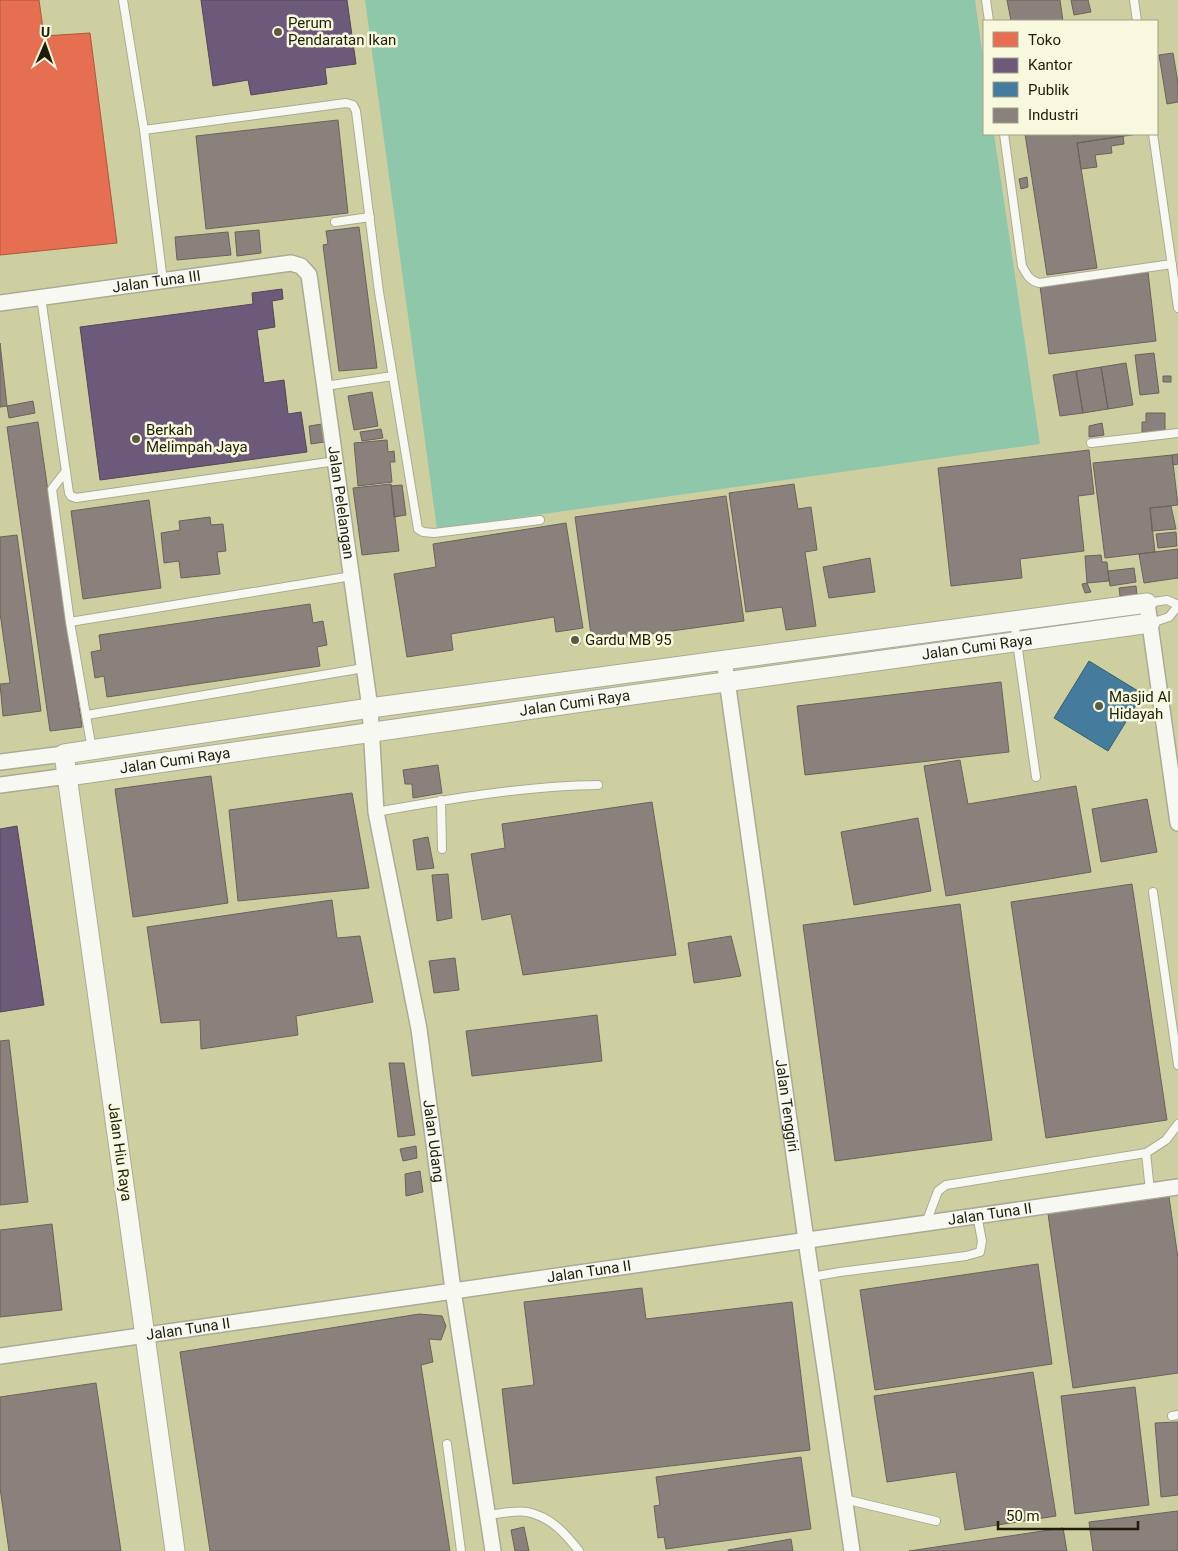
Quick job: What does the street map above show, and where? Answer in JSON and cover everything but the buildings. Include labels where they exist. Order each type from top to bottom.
[{"type":"street","name":"Jalan Tuna III","points":[[0,303],[291,264],[302,266],[309,275]]},
{"type":"street","name":"Jalan Pelelangan","points":[[309,275],[372,732]]},
{"type":"street","name":"Jalan Cumi Raya","points":[[0,762],[520,687],[1147,603]]},
{"type":"street","points":[[1147,603],[1178,823]]},
{"type":"street","name":"Jalan Cumi Raya","points":[[0,785],[1150,623]]},
{"type":"street","points":[[868,640],[871,662]]},
{"type":"street","name":"Jalan Tenggiri","points":[[724,659],[811,1277],[852,1551]]},
{"type":"street","points":[[520,687],[523,710]]},
{"type":"street","points":[[255,725],[248,731],[248,743],[261,748]]},
{"type":"street","name":"Jalan Udang","points":[[372,732],[376,812],[419,1028],[453,1290],[493,1551]]},
{"type":"street","points":[[186,736],[201,740],[203,745],[201,753],[191,759]]},
{"type":"street","name":"Jalan Hiu Raya","points":[[64,754],[176,1551]]},
{"type":"street","name":"Jalan Tuna II","points":[[0,1356],[1178,1186]]},
{"type":"lane","points":[[123,0],[144,130],[163,281]]},
{"type":"lane","points":[[986,0],[989,20]]},
{"type":"lane","points":[[1134,0],[1137,20]]},
{"type":"lane","points":[[144,130],[346,103],[353,105],[356,111],[379,292],[418,529],[423,532],[434,533],[540,520]]},
{"type":"lane","points":[[1004,135],[1022,266],[1028,278],[1039,283],[1172,264]]},
{"type":"lane","points":[[1153,135],[1178,308]]},
{"type":"lane","points":[[336,222],[370,218]]},
{"type":"lane","points":[[41,297],[69,493],[71,496],[76,498],[336,461]]},
{"type":"lane","points":[[325,386],[393,376]]},
{"type":"lane","points":[[1091,443],[1178,433]]},
{"type":"lane","points":[[66,471],[52,489],[70,622],[92,750]]},
{"type":"lane","points":[[70,622],[352,576]]},
{"type":"lane","points":[[1147,603],[1167,600],[1178,606],[1169,617],[1150,623]]},
{"type":"lane","points":[[1014,621],[1036,777]]},
{"type":"lane","points":[[87,715],[364,668]]},
{"type":"lane","points":[[376,812],[441,800],[533,788],[598,784]]},
{"type":"lane","points":[[441,800],[442,849]]},
{"type":"lane","points":[[1153,892],[1178,1065]]},
{"type":"lane","points":[[926,1223],[938,1191],[946,1185],[1146,1153],[1166,1140],[1178,1124]]},
{"type":"lane","points":[[1146,1153],[1150,1191]]},
{"type":"lane","points":[[811,1277],[966,1256],[980,1252],[982,1241],[977,1216]]},
{"type":"lane","points":[[447,1444],[461,1551]]},
{"type":"lane","points":[[844,1499],[936,1521]]},
{"type":"lane","points":[[487,1515],[526,1512],[550,1520],[565,1533],[579,1551]]},
{"type":"shaded area","points":[[0,0],[365,0],[438,529],[1040,444],[994,135],[1158,135],[1158,20],[983,20],[983,59],[975,0],[1178,0],[1178,1551],[0,1551]]},
{"type":"shaded area","points":[[365,0],[975,0],[983,59],[983,135],[994,135],[1040,444],[437,529]]},
{"type":"place","name":"Perum Pendaratan Ikan","points":[[278,32]]},
{"type":"place","name":"Berkah Melimpah Jaya","points":[[136,439]]},
{"type":"place","name":"Gardu MB 95","points":[[575,640]]},
{"type":"place","name":"Masjid Al Hidayah","points":[[1099,706]]}]
